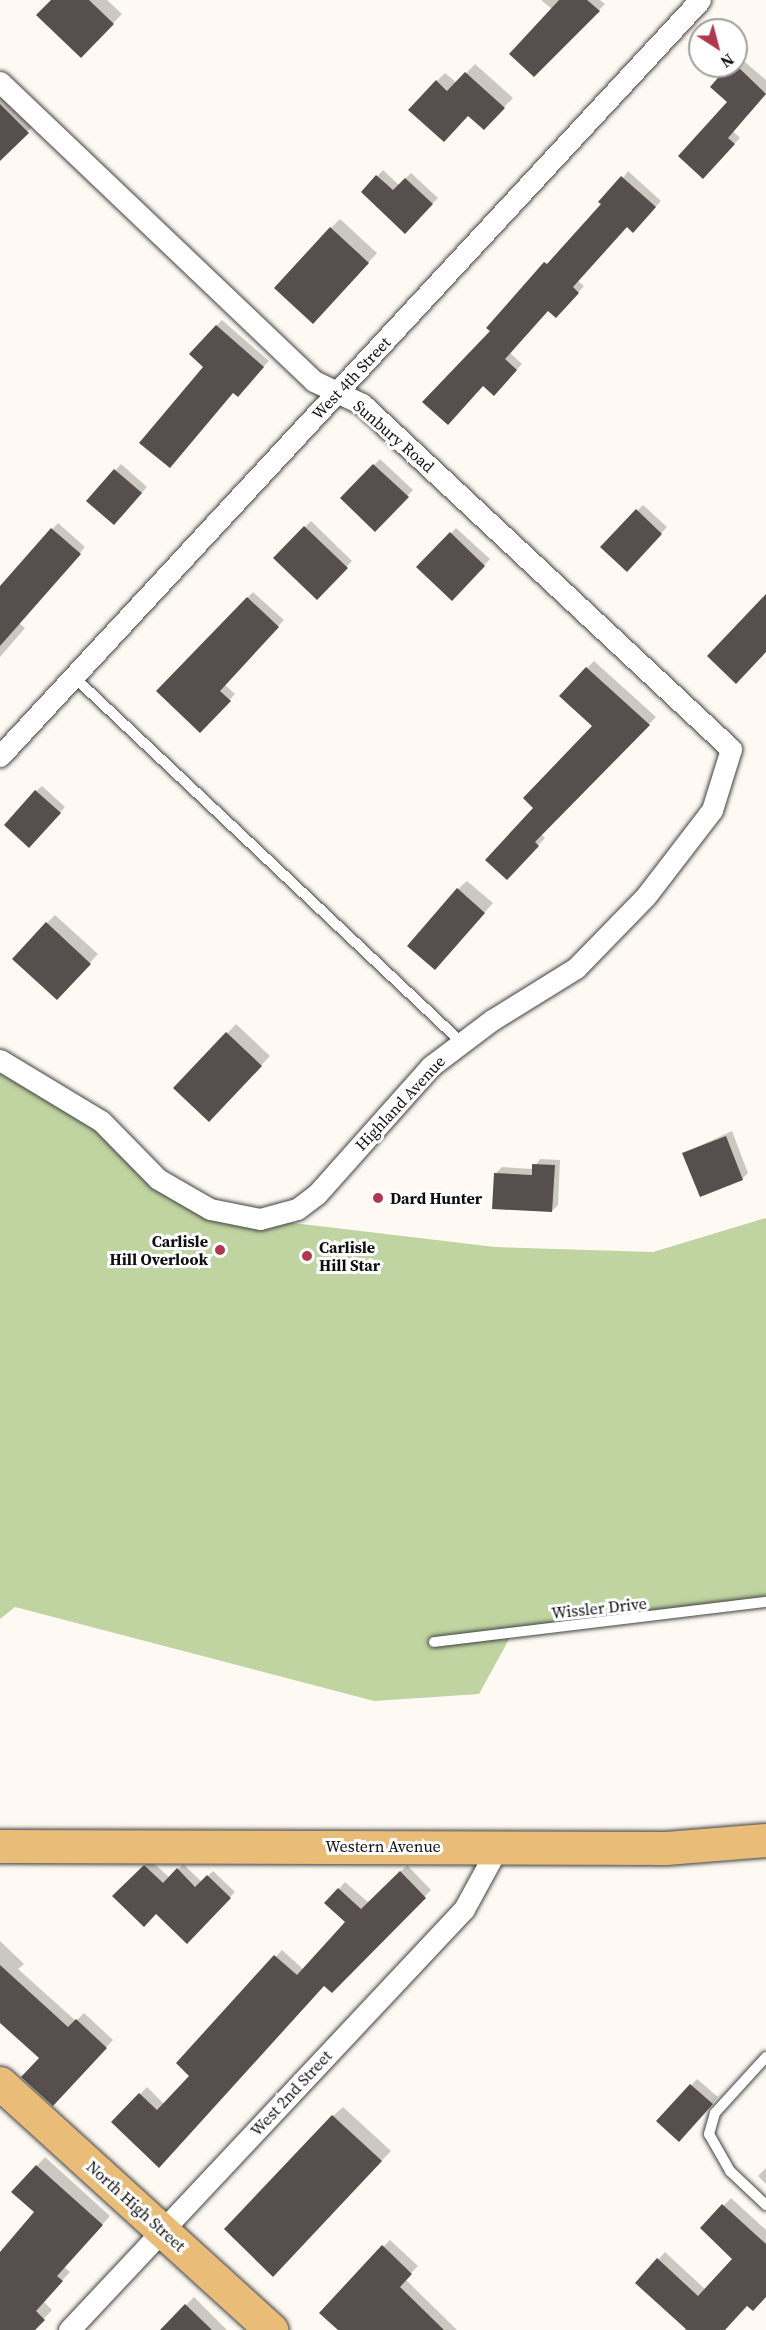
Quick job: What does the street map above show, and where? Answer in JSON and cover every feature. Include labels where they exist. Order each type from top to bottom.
[{"type":"main road","name":"Western Avenue","points":[[0,1846],[499,1845],[666,1848],[766,1840]]},
{"type":"main road","name":"North High Street","points":[[0,2083],[272,2330]]},
{"type":"street","name":"West 4th Street","points":[[0,756],[700,0]]},
{"type":"street","name":"Sunbury Road","points":[[0,82],[314,381],[362,404],[731,748]]},
{"type":"street","name":"Highland Avenue","points":[[0,1060],[101,1121],[158,1179],[210,1209],[260,1219],[297,1209],[317,1194],[431,1066],[461,1042],[576,968],[646,896],[712,810],[731,748]]},
{"type":"street","name":"West 2nd Street","points":[[69,2330],[464,1909],[499,1845]]},
{"type":"lane","points":[[73,676],[461,1042]]},
{"type":"lane","name":"Wissler Drive","points":[[434,1642],[766,1602]]},
{"type":"lane","points":[[766,2057],[715,2113],[709,2134],[730,2171],[766,2205]]},
{"type":"green space","points":[[0,1060],[69,1102],[158,1179],[260,1219],[495,1247],[653,1252],[766,1218],[766,1602],[513,1632],[479,1694],[374,1701],[15,1607],[0,1619]]},
{"type":"building","points":[[51,0],[89,0],[114,24],[81,58],[36,15]]},
{"type":"building","points":[[559,0],[587,0],[600,11],[534,77],[509,54]]},
{"type":"building","points":[[465,72],[505,108],[484,130],[468,116],[444,142],[408,110],[436,80],[447,91]]},
{"type":"building","points":[[748,77],[766,94],[728,138],[735,144],[703,179],[678,156],[727,102],[710,87],[718,78]]},
{"type":"building","points":[[0,104],[29,133],[0,161]]},
{"type":"building","points":[[376,175],[393,190],[405,178],[433,204],[405,234],[361,192]]},
{"type":"building","points":[[621,176],[656,207],[633,233],[627,227],[573,287],[579,293],[556,318],[548,311],[505,359],[517,370],[494,396],[483,386],[448,425],[422,402],[490,331],[486,328],[544,262],[547,264],[601,204],[598,202]]},
{"type":"building","points":[[330,227],[369,263],[313,324],[274,288]]},
{"type":"building","points":[[216,325],[264,367],[238,397],[233,393],[170,468],[139,443],[203,367],[189,354]]},
{"type":"building","points":[[373,464],[409,497],[375,532],[340,498]]},
{"type":"building","points":[[114,469],[142,493],[114,525],[86,501]]},
{"type":"building","points":[[636,509],[662,534],[627,572],[600,547]]},
{"type":"building","points":[[304,526],[348,568],[317,600],[273,558]]},
{"type":"building","points":[[51,528],[81,554],[0,646],[0,586]]},
{"type":"building","points":[[450,532],[485,566],[452,601],[416,567]]},
{"type":"building","points":[[766,594],[766,652],[736,684],[707,656]]},
{"type":"building","points":[[247,597],[279,627],[220,691],[231,701],[200,733],[156,691]]},
{"type":"building","points":[[586,667],[650,725],[535,842],[539,846],[507,880],[485,860],[533,808],[523,798],[592,726],[559,696]]},
{"type":"building","points":[[35,790],[61,813],[29,848],[4,825]]},
{"type":"building","points":[[457,888],[485,913],[435,970],[407,946]]},
{"type":"building","points":[[46,922],[91,964],[57,1000],[12,959]]},
{"type":"building","points":[[226,1032],[262,1066],[209,1122],[173,1088]]},
{"type":"building","points":[[726,1136],[743,1180],[700,1197],[682,1153]]},
{"type":"building","points":[[532,1164],[555,1165],[552,1212],[492,1209],[494,1173],[532,1175]]},
{"type":"building","points":[[144,1865],[163,1883],[177,1868],[195,1887],[207,1875],[231,1898],[187,1944],[156,1914],[144,1927],[112,1896]]},
{"type":"building","points":[[400,1871],[426,1898],[332,1993],[324,1986],[159,2168],[111,2122],[139,2093],[157,2110],[189,2076],[176,2063],[274,1955],[297,1975],[345,1922],[324,1903],[338,1888],[361,1909]]},
{"type":"building","points":[[0,1965],[68,2027],[76,2019],[107,2048],[53,2106],[21,2077],[39,2058],[0,2023]]},
{"type":"building","points":[[690,2084],[713,2104],[679,2142],[656,2121]]},
{"type":"building","points":[[332,2115],[382,2161],[273,2277],[224,2229]]},
{"type":"building","points":[[36,2165],[103,2225],[57,2276],[63,2281],[36,2311],[45,2320],[35,2330],[0,2330],[0,2252],[34,2212],[11,2192]]},
{"type":"building","points":[[722,2204],[766,2244],[766,2297],[753,2311],[747,2306],[725,2330],[687,2330],[635,2283],[657,2258],[698,2296],[732,2259],[700,2228]]},
{"type":"building","points":[[382,2245],[412,2274],[400,2287],[444,2330],[338,2330],[319,2313]]},
{"type":"building","points":[[185,2304],[212,2330],[160,2330]]},
{"type":"place","name":"Dard Hunter","points":[[378,1198]]},
{"type":"place","name":"Carlisle Hill Overlook","points":[[220,1250]]},
{"type":"place","name":"Carlisle Hill Star","points":[[307,1256]]}]
